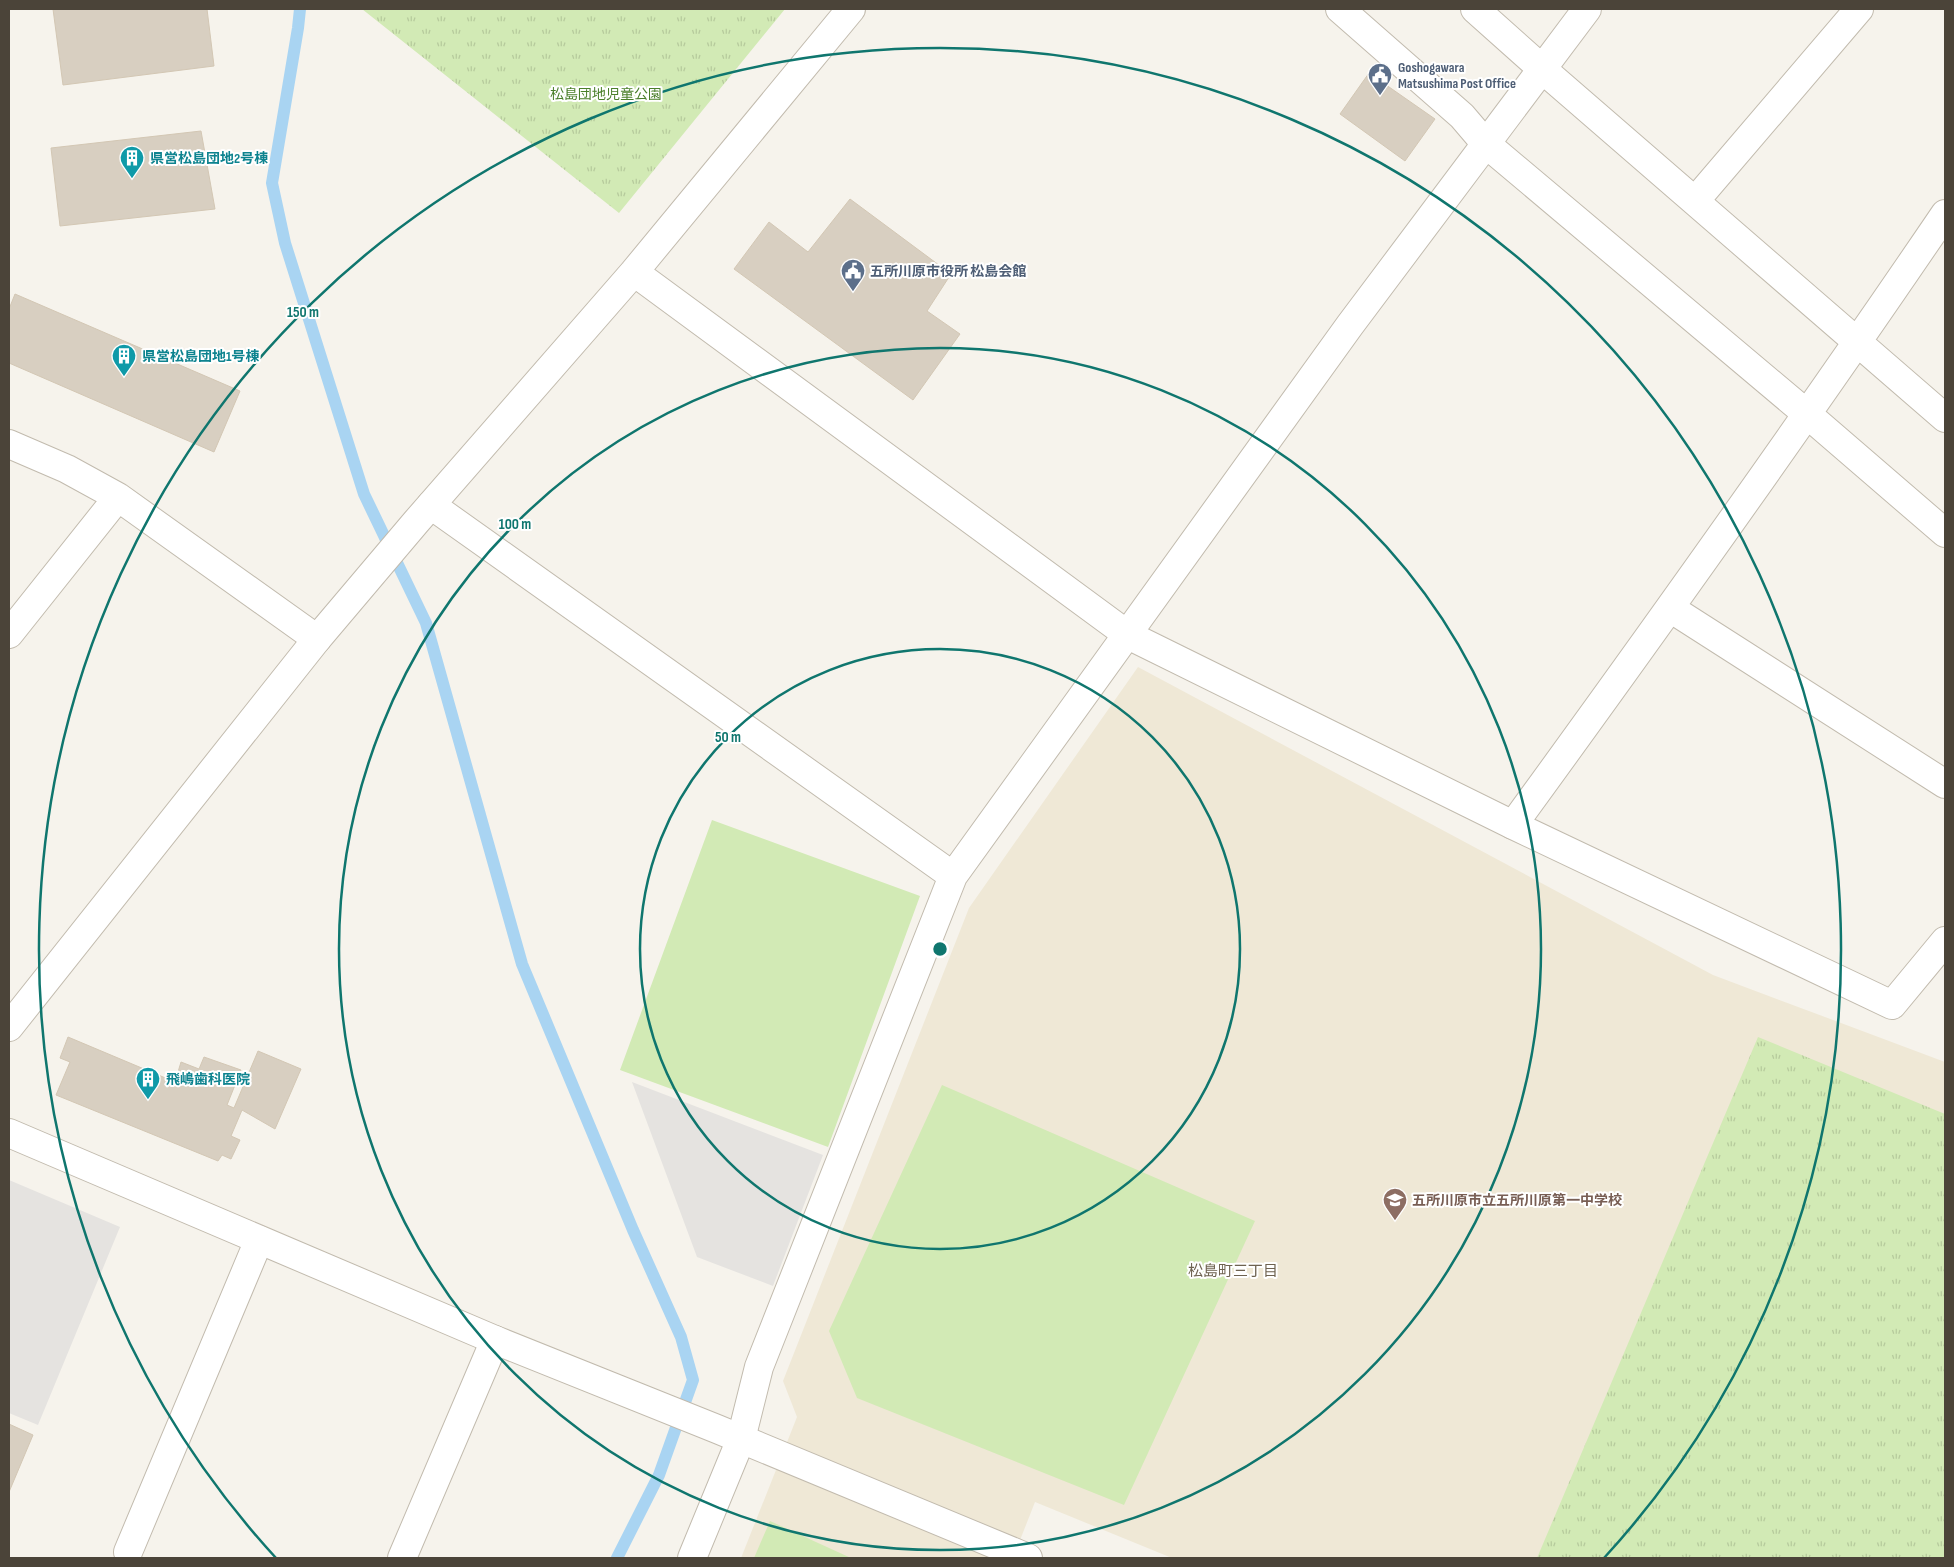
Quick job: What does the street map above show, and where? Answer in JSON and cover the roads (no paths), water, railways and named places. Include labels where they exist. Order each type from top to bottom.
[{"type":"street","points":[[9,1027],[317,639],[634,272],[851,9]]},
{"type":"street","points":[[1340,9],[1462,116],[1485,143],[1807,414],[1945,533]]},
{"type":"street","points":[[1475,9],[1945,418]]},
{"type":"street","points":[[692,1558],[729,1434],[759,1367],[953,876],[1350,325],[1587,9]]},
{"type":"street","points":[[1695,201],[1859,9]]},
{"type":"street","points":[[1513,825],[1670,608],[1858,342],[1945,214]]},
{"type":"street","points":[[634,272],[1128,635],[1513,825],[1892,1006],[1945,941]]},
{"type":"street","points":[[9,444],[67,469],[118,497],[317,639]]},
{"type":"street","points":[[9,634],[118,497]]},
{"type":"street","points":[[424,514],[953,876]]},
{"type":"street","points":[[1670,608],[1945,784]]},
{"type":"street","points":[[9,1133],[495,1340],[729,1434],[1028,1558]]},
{"type":"street","points":[[128,1552],[259,1240]]},
{"type":"street","points":[[402,1558],[495,1340]]},
{"type":"waterway","points":[[300,9],[272,183],[285,243],[364,494],[426,623],[522,964],[633,1230],[681,1337],[693,1380],[659,1475],[617,1558]]},
{"type":"place","name":"Goshogawara Matsushima Post Office","points":[[1380,96]]},
{"type":"place","name":"県営松島団地2号棟","points":[[132,179]]},
{"type":"place","name":"五所川原市役所 松島会館","points":[[853,292]]},
{"type":"place","name":"県営松島団地1号棟","points":[[124,377]]},
{"type":"place","name":"飛嶋歯科医院","points":[[148,1100]]},
{"type":"place","name":"五所川原市立五所川原第一中学校","points":[[1395,1221]]},
{"type":"district","name":"松島町三丁目","points":[[1233,1271]]},
{"type":"park label","name":"松島団地児童公園","points":[[606,94]]}]
